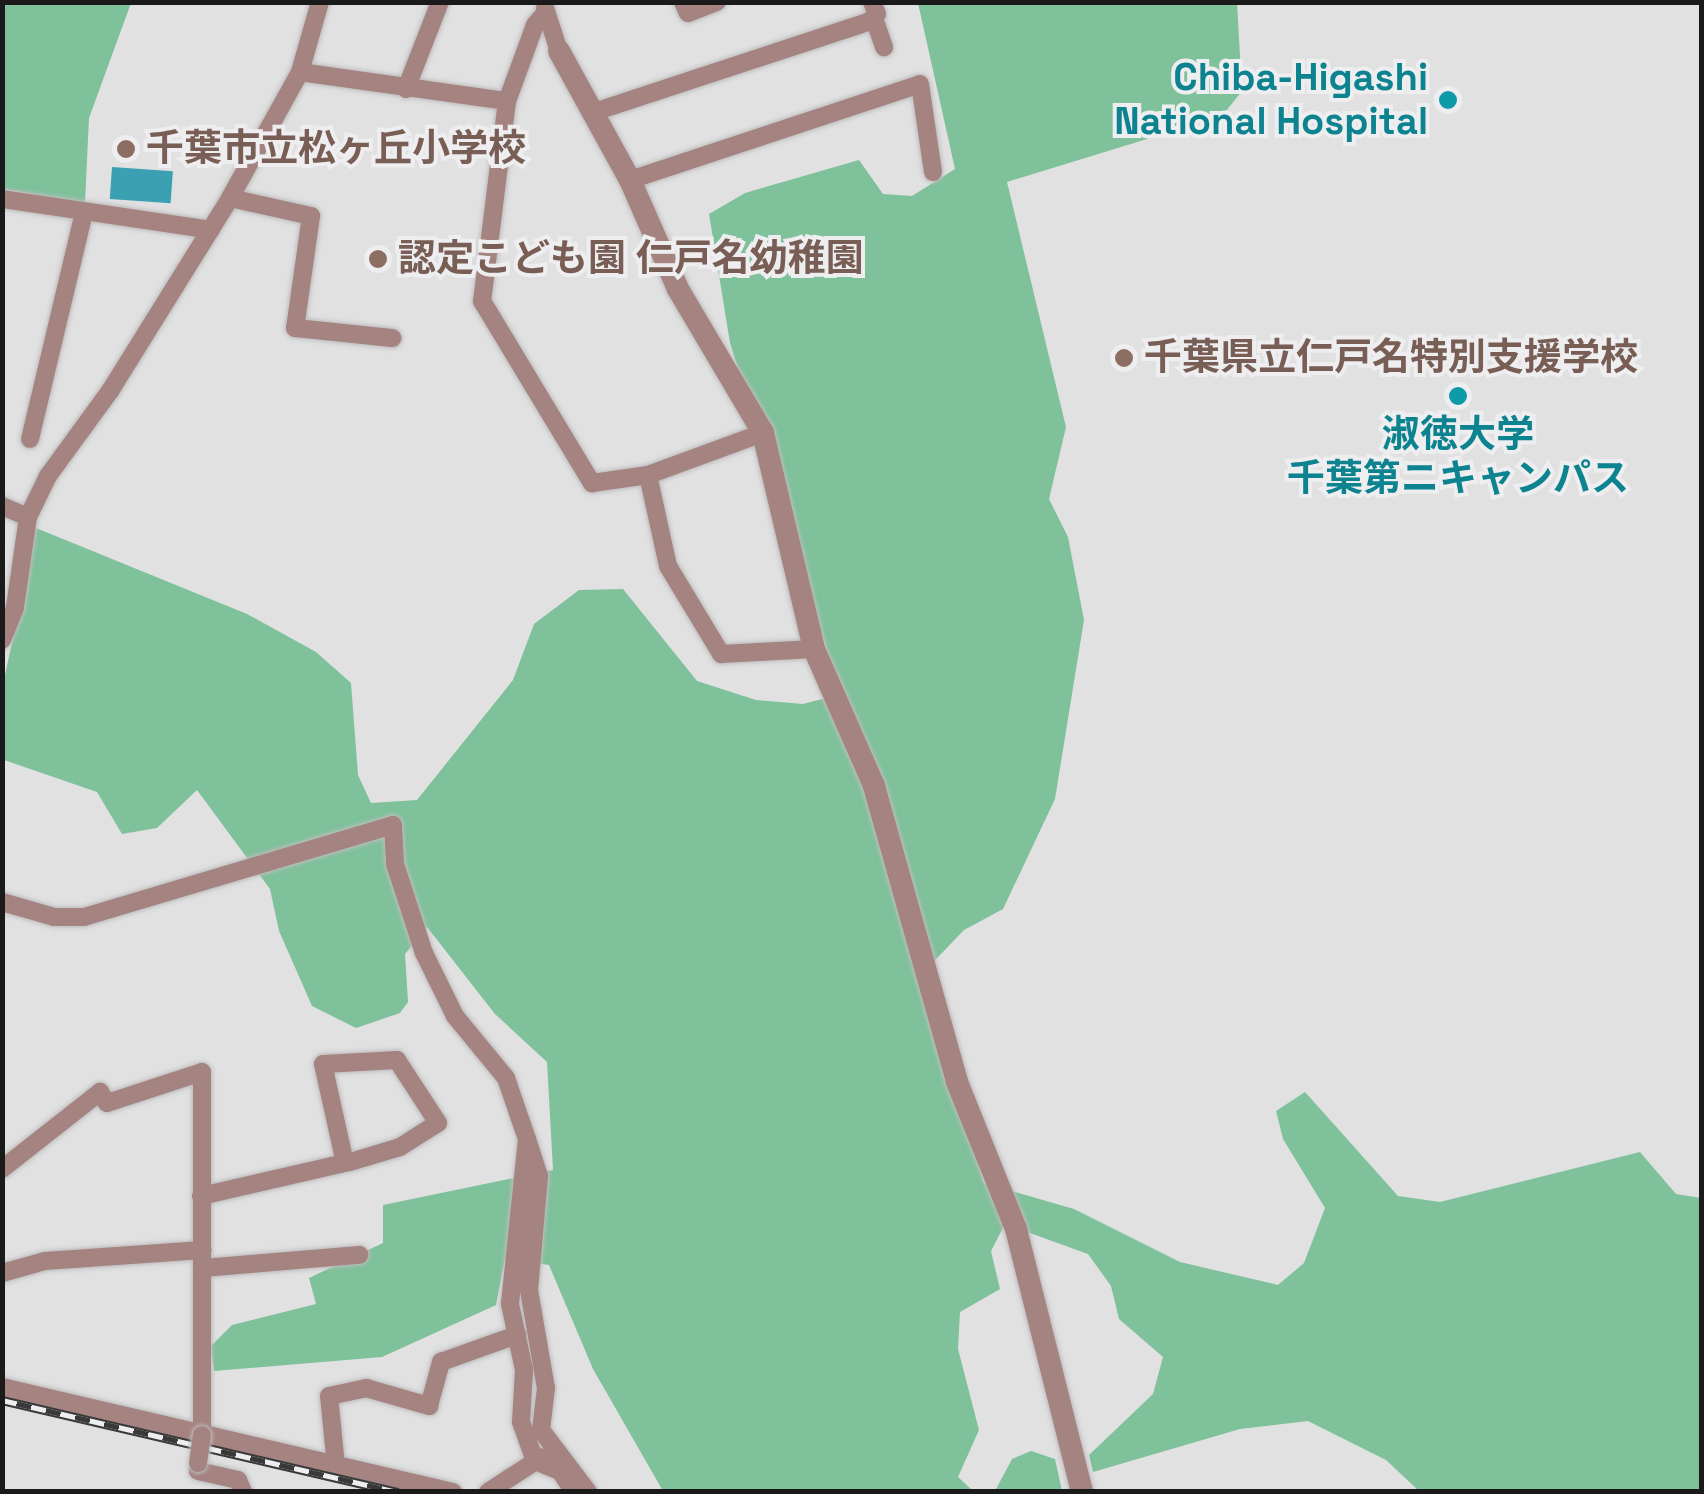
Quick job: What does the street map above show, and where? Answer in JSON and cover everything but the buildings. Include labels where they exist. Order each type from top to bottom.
[{"type":"street","points":[[2,640],[28,517],[48,476],[212,230],[300,72],[320,2]]},
{"type":"street","points":[[406,89],[440,2]]},
{"type":"street","points":[[684,2],[688,13],[717,2]]},
{"type":"street","points":[[545,8],[559,51],[630,180],[678,289],[763,433],[814,648],[874,786],[957,1082],[1016,1229],[1082,1492]]},
{"type":"street","points":[[545,8],[534,25],[507,101],[482,301],[592,483],[648,475],[763,433]]},
{"type":"street","points":[[594,112],[873,10],[884,47]]},
{"type":"street","points":[[918,63],[933,172]]},
{"type":"street","points":[[300,72],[507,101]]},
{"type":"street","points":[[630,180],[920,84]]},
{"type":"street","points":[[230,198],[311,216],[295,328],[392,338]]},
{"type":"street","points":[[2,199],[212,230]]},
{"type":"street","points":[[30,438],[84,212]]},
{"type":"street","points":[[648,475],[668,566],[720,654],[814,648]]},
{"type":"street","points":[[2,506],[28,517]]},
{"type":"street","points":[[2,902],[54,917],[84,917],[392,825],[395,864],[424,954],[456,1016],[506,1078],[539,1176],[529,1290],[546,1388],[541,1430],[588,1492]]},
{"type":"street","points":[[201,1196],[345,1162],[400,1147],[438,1124],[397,1060],[324,1064],[345,1162]]},
{"type":"street","points":[[2,1169],[100,1092],[107,1103],[202,1072],[202,1434],[197,1492]]},
{"type":"street","points":[[526,1139],[510,1304],[525,1395],[521,1422],[535,1461],[560,1472],[574,1492]]},
{"type":"street","points":[[2,1273],[45,1260],[359,1255]]},
{"type":"street","points":[[336,1466],[329,1396],[366,1388],[429,1406],[441,1362],[518,1335]]},
{"type":"street","points":[[2,1387],[453,1492]]},
{"type":"street","points":[[488,1492],[554,1450]]},
{"type":"street","points":[[198,1467],[238,1480],[243,1492]]},
{"type":"green space","points":[[2,3],[131,3],[89,118],[85,203],[3,189]]},
{"type":"green space","points":[[918,3],[1237,3],[1242,91],[1222,116],[1007,182],[1066,427],[1049,499],[1068,537],[1084,620],[1055,799],[1003,909],[964,930],[917,979],[984,1183],[1074,1209],[1180,1262],[1278,1285],[1304,1263],[1325,1208],[1283,1139],[1276,1111],[1305,1092],[1398,1196],[1440,1202],[1640,1152],[1676,1194],[1701,1198],[1701,1491],[1419,1491],[1386,1460],[1308,1421],[1240,1429],[1093,1472],[1089,1455],[1153,1394],[1163,1357],[1119,1319],[1111,1286],[1088,1254],[1005,1224],[991,1251],[1000,1289],[960,1312],[958,1349],[979,1430],[958,1477],[973,1491],[663,1491],[593,1369],[549,1265],[505,1259],[496,1305],[382,1357],[214,1371],[211,1346],[232,1325],[316,1304],[309,1278],[383,1243],[383,1205],[553,1170],[547,1062],[495,1014],[427,927],[405,954],[408,1002],[400,1013],[356,1028],[312,1006],[279,931],[270,889],[197,790],[157,828],[122,834],[97,792],[4,760],[3,685],[36,528],[247,614],[316,652],[351,683],[358,775],[371,803],[417,800],[513,680],[534,624],[579,590],[623,589],[697,681],[756,700],[803,704],[841,694],[730,343],[709,214],[745,193],[859,160],[883,194],[912,196],[955,169]]},
{"type":"green space","points":[[1031,1451],[1055,1459],[1062,1491],[995,1491],[1012,1459]]},
{"type":"water","points":[[112,167],[173,171],[171,203],[110,199]]},
{"type":"railway","points":[[2,1400],[398,1492]]},
{"type":"place","name":"Chiba-Higashi National Hospital","points":[[1448,100]]},
{"type":"place","name":"千葉市立松ヶ丘小学校","points":[[126,149]]},
{"type":"place","name":"認定こども園 仁戸名幼稚園","points":[[378,259]]},
{"type":"place","name":"千葉県立仁戸名特別支援学校","points":[[1124,358]]},
{"type":"place","name":"淑徳大学 千葉第ニキャンパス","points":[[1458,396]]}]
